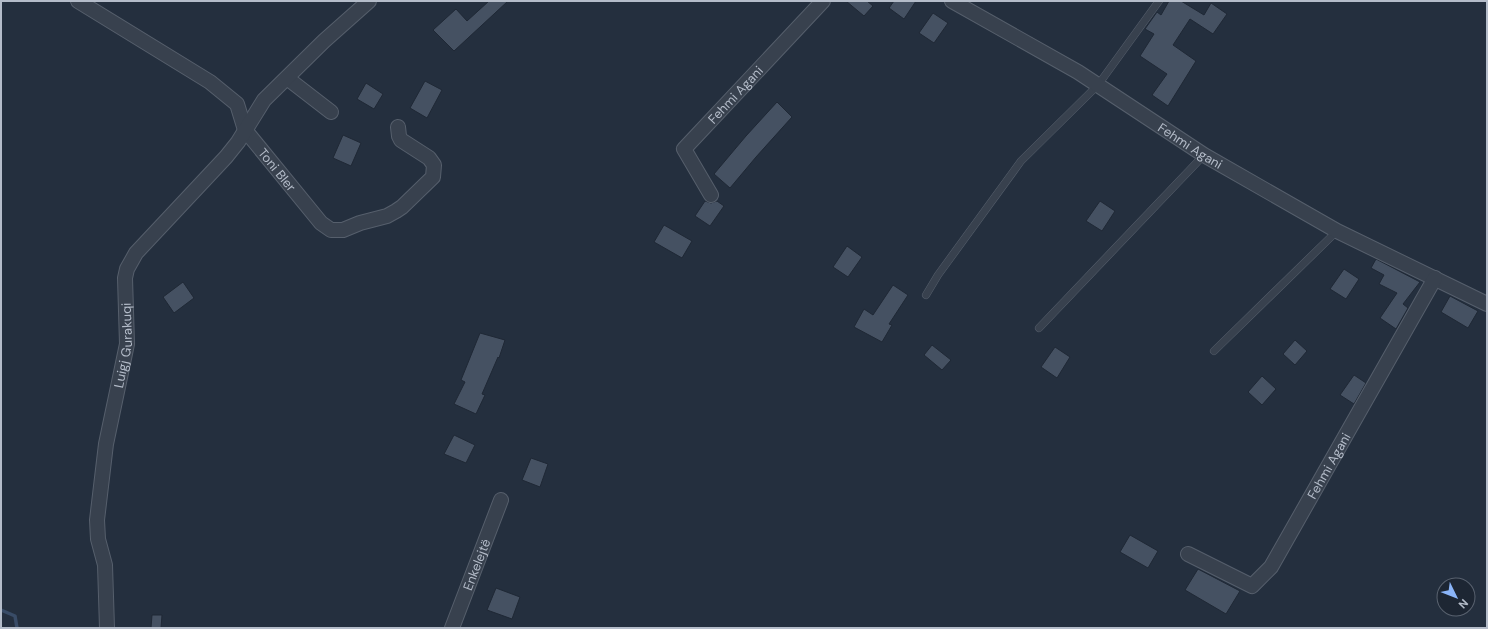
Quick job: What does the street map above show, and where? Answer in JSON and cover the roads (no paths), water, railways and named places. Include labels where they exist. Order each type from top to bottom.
[{"type":"street","points":[[78,1],[210,82],[237,104],[250,108],[258,108]]},
{"type":"street","name":"Luigj Gurakuqi","points":[[107,628],[105,565],[98,539],[98,520],[106,444],[128,334],[125,278],[127,269],[136,253],[226,157],[264,100],[324,41],[369,1]]},
{"type":"street","name":"Fehmi Agani","points":[[710,195],[684,149],[823,1]]},
{"type":"street","name":"Fehmi Agani","points":[[952,1],[1098,85],[1204,155],[1337,231],[1487,304]]},
{"type":"street","points":[[287,78],[331,112]]},
{"type":"street","name":"Toni Bler","points":[[237,104],[245,130],[321,223],[325,227],[337,231],[387,216],[396,211],[433,177],[435,169],[432,161],[401,140],[398,127]]},
{"type":"street","name":"Fehmi Agani","points":[[1188,554],[1252,586],[1271,567],[1435,278]]},
{"type":"street","name":"Enkelejtë","points":[[452,628],[501,500]]},
{"type":"lane","points":[[926,295],[938,275],[1021,161],[1098,85],[1159,1]]},
{"type":"lane","points":[[1039,328],[1204,155]]},
{"type":"lane","points":[[1214,351],[1337,231]]},
{"type":"waterway","points":[[1,610],[15,616],[17,628]]}]
